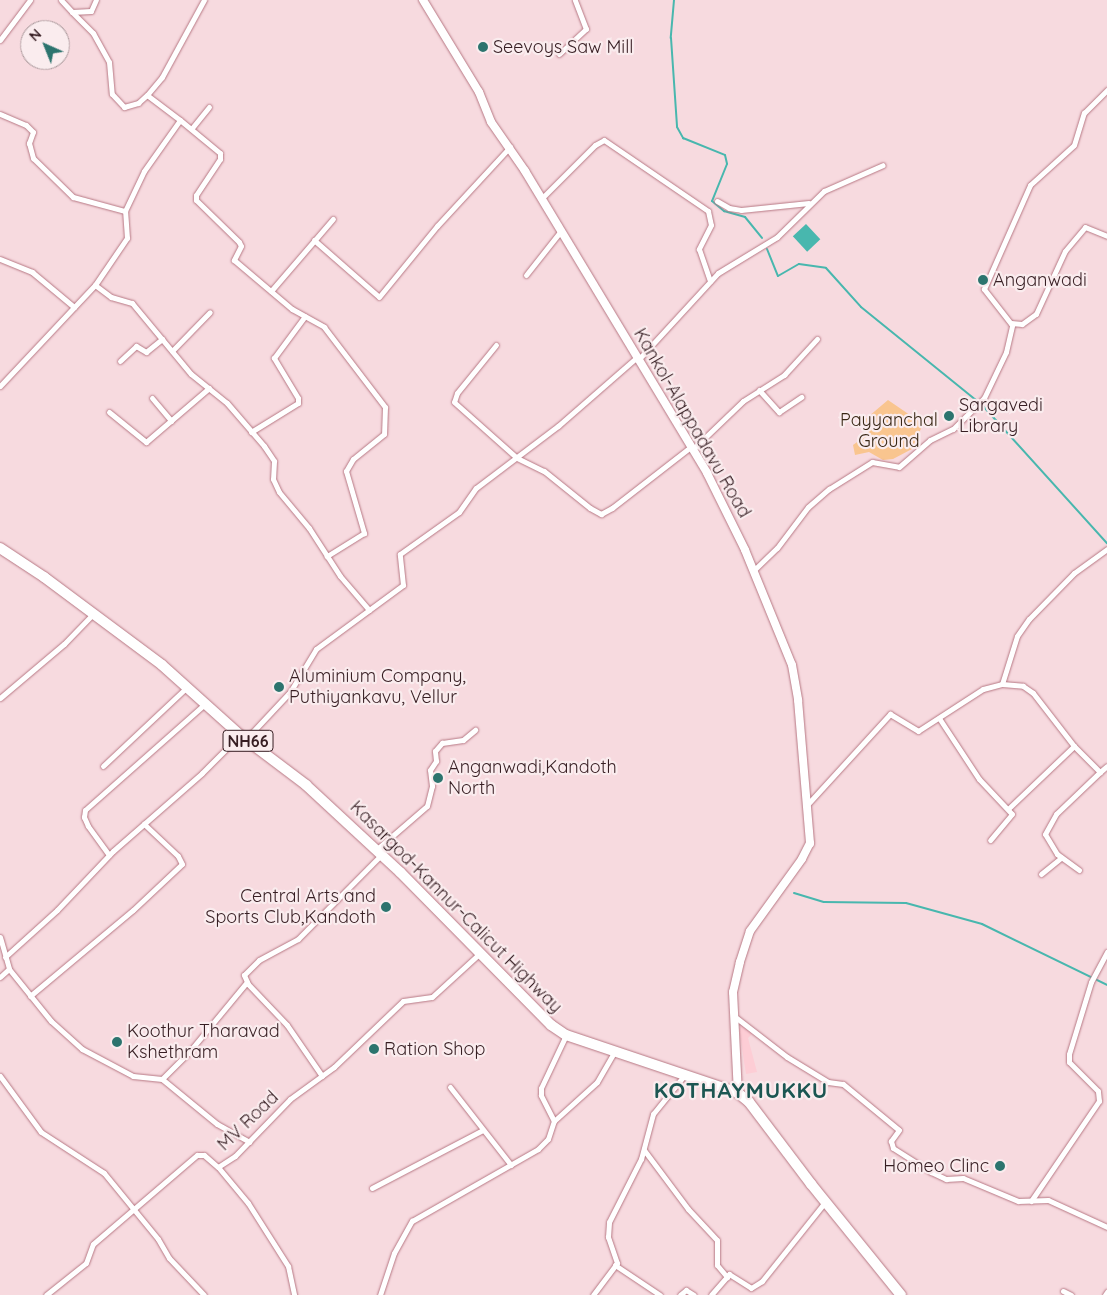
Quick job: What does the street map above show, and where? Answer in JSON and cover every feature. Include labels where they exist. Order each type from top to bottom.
[{"type":"highway","name":"Kasargod-Kannur-Calicut Highway","points":[[0,548],[93,614],[188,687],[207,702],[243,737],[306,785],[379,852],[480,953],[534,1011],[566,1035],[738,1093],[749,1102],[825,1202],[901,1295]]},
{"type":"main road","name":"Kankol-Alappadavu Road","points":[[423,0],[479,92],[491,122],[510,146],[716,491],[753,571],[796,681],[810,843],[802,859],[750,931],[733,992],[738,1093]]},
{"type":"street","points":[[0,40],[30,0]]},
{"type":"street","points":[[61,0],[93,34],[109,62],[112,94],[124,107],[138,103],[162,77],[204,0]]},
{"type":"street","points":[[72,12],[91,11],[96,0]]},
{"type":"street","points":[[559,54],[586,29],[575,0]]},
{"type":"street","points":[[753,571],[777,548],[808,507],[829,489],[872,462],[898,467],[930,440],[953,429],[971,413],[998,372],[1011,334],[1011,323],[984,289],[1030,185],[1074,146],[1084,113],[1107,90]]},
{"type":"street","points":[[147,95],[192,128],[220,153],[220,159],[196,195],[198,205],[214,216],[239,242],[241,246],[234,260],[292,309],[333,336],[385,408],[384,434],[353,459],[346,471],[364,533],[326,556]]},
{"type":"street","points":[[192,128],[209,107]]},
{"type":"street","points":[[0,114],[26,125],[33,132],[29,143],[33,158],[73,197],[125,212]]},
{"type":"street","points":[[0,386],[95,285],[127,238],[125,212],[144,170],[180,120]]},
{"type":"street","points":[[541,200],[595,145],[604,140],[708,211],[711,225],[699,249],[710,281]]},
{"type":"street","points":[[314,240],[379,297],[437,226],[510,146]]},
{"type":"street","points":[[5,957],[57,910],[109,855],[243,737],[290,692],[316,649],[403,586],[400,554],[459,512],[476,488],[517,458],[637,359],[710,281],[778,237],[809,203],[833,186],[883,165]]},
{"type":"street","points":[[717,201],[729,208],[741,210],[809,203]]},
{"type":"street","points":[[271,291],[333,219]]},
{"type":"street","points":[[1011,323],[1022,324],[1036,314],[1065,251],[1085,227],[1107,236]]},
{"type":"street","points":[[526,275],[560,232]]},
{"type":"street","points":[[0,259],[32,272],[74,307]]},
{"type":"street","points":[[95,285],[111,297],[132,303],[172,352],[208,388],[227,403],[274,461],[273,479],[279,492],[326,556],[370,610]]},
{"type":"street","points":[[172,352],[210,312]]},
{"type":"street","points":[[251,432],[298,403],[298,398],[274,358],[305,316]]},
{"type":"street","points":[[120,361],[136,346],[146,352],[162,339]]},
{"type":"street","points":[[496,345],[457,394],[454,402],[517,458],[544,471],[601,514],[692,448],[743,401],[784,375],[817,339]]},
{"type":"street","points":[[109,412],[146,442],[208,388]]},
{"type":"street","points":[[758,390],[779,412],[801,397]]},
{"type":"street","points":[[152,398],[171,421]]},
{"type":"street","points":[[1002,684],[1017,636],[1029,619],[1074,574],[1107,549]]},
{"type":"street","points":[[0,698],[64,644],[93,614]]},
{"type":"street","points":[[806,806],[890,714],[918,731],[983,689],[1002,684],[1023,686],[1033,693],[1074,746],[1100,772]]},
{"type":"street","points":[[103,766],[188,687]]},
{"type":"street","points":[[109,855],[88,826],[84,817],[85,810],[100,793],[207,702]]},
{"type":"street","points":[[939,718],[979,779],[1009,808],[1010,819],[990,840]]},
{"type":"street","points":[[322,1076],[288,1025],[247,982],[244,975],[259,960],[298,939],[379,852],[426,806],[432,786],[430,770],[436,761],[435,751],[442,743],[463,740],[475,730]]},
{"type":"street","points":[[1009,808],[1074,746]]},
{"type":"street","points":[[1079,870],[1061,858],[1048,843],[1048,829],[1075,794],[1107,766]]},
{"type":"street","points":[[30,996],[133,910],[182,864],[178,856],[144,824]]},
{"type":"street","points":[[1041,874],[1061,858]]},
{"type":"street","points":[[1,939],[9,970],[51,1021],[82,1049],[133,1076],[162,1079],[217,1124],[249,1142]]},
{"type":"street","points":[[1031,1201],[1099,1100],[1098,1091],[1068,1059],[1091,982],[1107,952]]},
{"type":"street","name":"MV Road","points":[[46,1295],[86,1263],[93,1244],[136,1210],[200,1153],[218,1167],[235,1156],[290,1099],[322,1076],[403,1001],[432,998],[480,953]]},
{"type":"street","points":[[0,977],[9,970]]},
{"type":"street","points":[[162,1079],[189,1052],[247,982]]},
{"type":"street","points":[[734,1016],[787,1057],[828,1082],[842,1084],[899,1130],[891,1145],[900,1153],[946,1179],[963,1178],[1018,1201],[1048,1200],[1107,1228]]},
{"type":"street","points":[[554,1121],[540,1095],[541,1088],[566,1035]]},
{"type":"street","points":[[380,1295],[394,1253],[412,1221],[544,1144],[554,1121],[597,1082],[614,1052]]},
{"type":"street","points":[[0,1076],[41,1132],[104,1173],[136,1210],[169,1258],[204,1295]]},
{"type":"street","points":[[660,1295],[615,1265],[608,1237],[609,1222],[644,1150],[653,1114],[683,1076]]},
{"type":"street","points":[[450,1087],[510,1165]]},
{"type":"street","points":[[372,1188],[483,1130]]},
{"type":"street","points":[[644,1150],[688,1209],[717,1240],[717,1265],[727,1277]]},
{"type":"street","points":[[218,1167],[248,1203],[288,1266],[294,1295]]},
{"type":"street","points":[[712,1295],[729,1274],[751,1288],[762,1281],[825,1202]]},
{"type":"street","points":[[593,1295],[615,1265]]},
{"type":"street","points":[[680,1295],[686,1290],[694,1295]]},
{"type":"street","points":[[1063,1291],[1071,1295]]},
{"type":"shaded area","points":[[742,1024],[754,1032],[748,1038],[757,1072],[746,1074],[739,1029]]},
{"type":"green space","name":"Payyanchal Ground","points":[[888,400],[923,424],[912,449],[893,459],[883,460],[869,452],[855,455],[853,445],[864,437],[862,422]]},
{"type":"water","points":[[806,224],[820,239],[807,252],[793,236]]},
{"type":"waterway","points":[[674,0],[671,38],[677,127],[683,138],[725,155],[727,164],[712,201],[724,211],[745,217],[762,238]]},
{"type":"waterway","points":[[767,249],[778,276],[799,264],[826,268],[861,307],[977,401]]},
{"type":"waterway","points":[[983,406],[1107,543]]},
{"type":"waterway","points":[[794,893],[824,902],[906,903],[982,924],[1107,985]]},
{"type":"place","name":"Seevoys Saw Mill","points":[[483,47]]},
{"type":"place","name":"Anganwadi","points":[[983,280]]},
{"type":"place","name":"Sargavedi Library","points":[[949,416]]},
{"type":"place","name":"Aluminium Company, Puthiyankavu, Vellur","points":[[279,687]]},
{"type":"place","name":"Anganwadi,Kandoth North","points":[[438,778]]},
{"type":"place","name":"Central Arts and Sports Club,Kandoth","points":[[386,907]]},
{"type":"place","name":"Koothur Tharavad Kshethram","points":[[117,1042]]},
{"type":"place","name":"Ration Shop","points":[[374,1049]]},
{"type":"place","name":"Homeo Clinc","points":[[1000,1166]]},
{"type":"district","name":"KOTHAYMUKKU","points":[[741,1091]]}]
